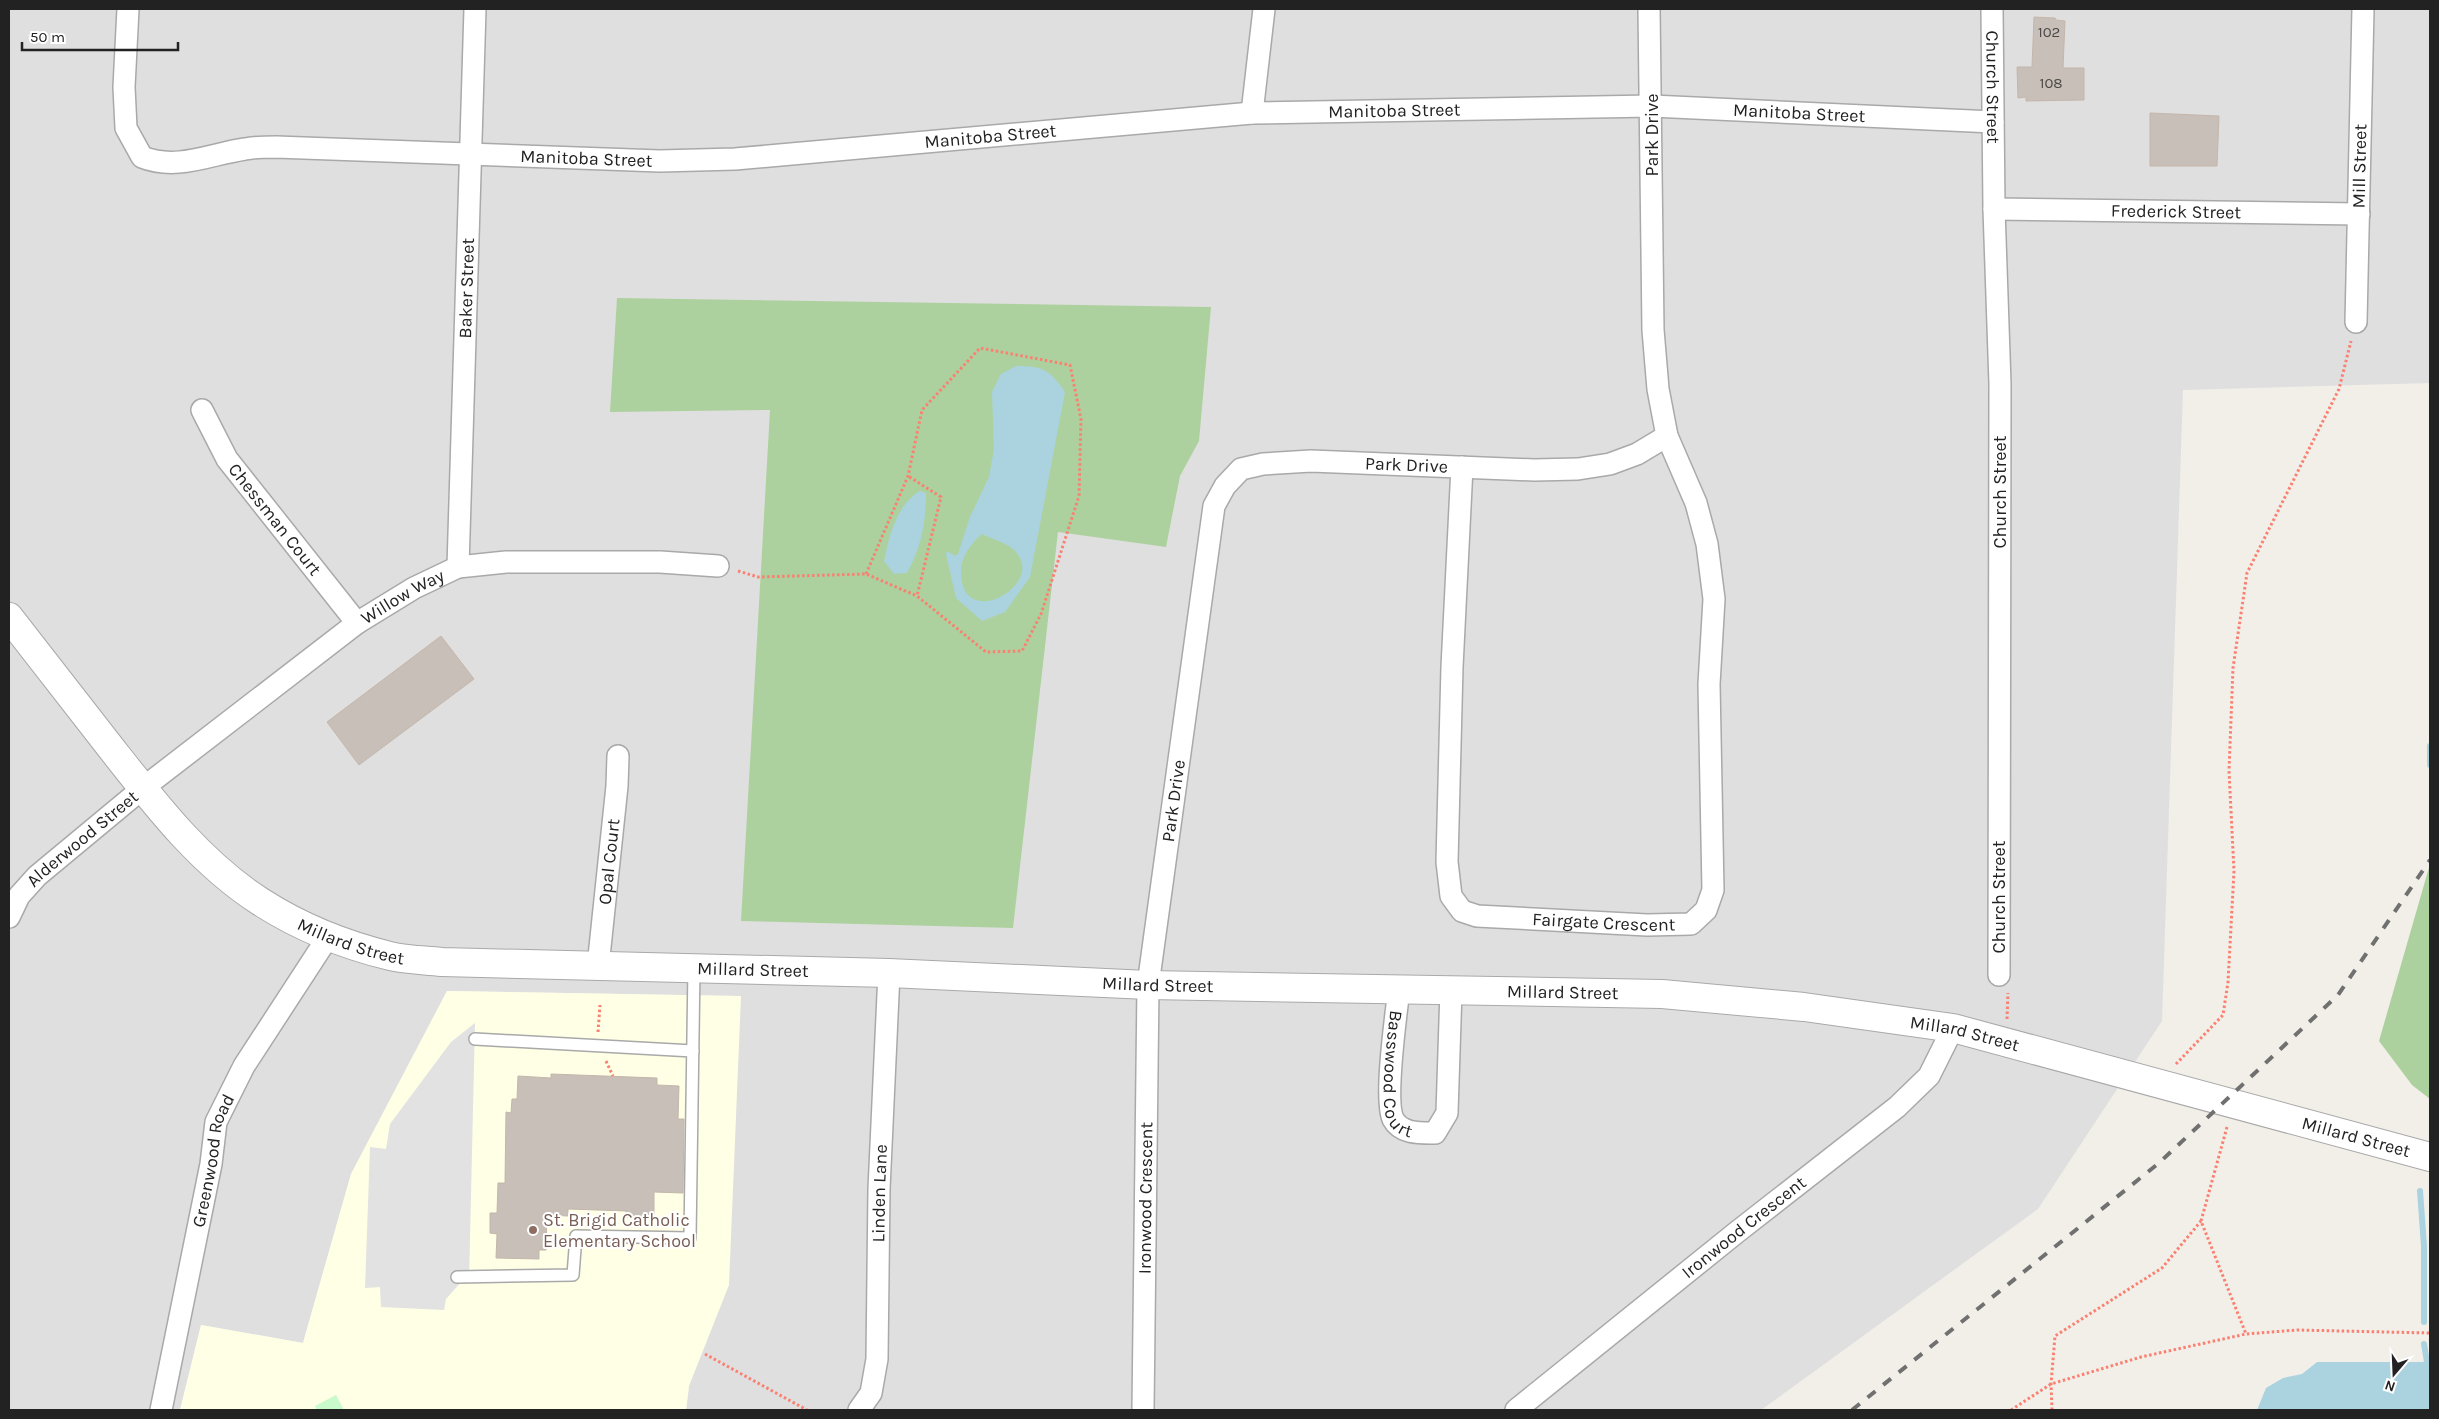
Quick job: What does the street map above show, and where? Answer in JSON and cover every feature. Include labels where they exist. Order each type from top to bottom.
[{"type":"street","name":"Manitoba Street","points":[[128,9],[124,87],[126,128],[142,157],[166,163],[190,162],[245,148],[276,147],[660,161],[735,159],[1252,112],[1652,106],[1993,122]]},
{"type":"street","name":"Baker Street","points":[[458,567],[475,9]]},
{"type":"street","points":[[1252,112],[1264,9]]},
{"type":"street","name":"Park Drive","points":[[1148,985],[1214,506],[1225,486],[1241,469],[1263,464],[1311,461],[1534,470],[1578,469],[1610,464],[1637,454],[1667,436],[1658,389],[1653,330],[1650,9]]},
{"type":"street","name":"Church Street","points":[[1992,9],[1994,209],[2000,404],[1999,975]]},
{"type":"street","name":"Mill Street","points":[[2356,322],[2363,9]]},
{"type":"street","name":"Frederick Street","points":[[1994,209],[2359,214]]},
{"type":"street","name":"Chessman Court","points":[[202,410],[227,459],[357,623]]},
{"type":"street","name":"Fairgate Crescent","points":[[1462,467],[1452,666],[1447,862],[1451,896],[1462,910],[1477,916],[1637,925],[1691,924],[1706,910],[1714,890],[1709,684],[1714,600],[1708,544],[1696,503],[1667,436]]},
{"type":"street","name":"Willow Way","points":[[143,788],[357,623],[414,588],[458,567],[506,562],[578,561],[660,562],[718,566]]},
{"type":"street","name":"Millard Street","points":[[9,617],[143,788],[180,832],[219,870],[261,902],[328,936],[391,956],[434,961],[889,973],[1148,985],[1671,995],[1804,1006],[1953,1028],[2430,1157]]},
{"type":"street","name":"Opal Court","points":[[598,966],[617,786],[618,756]]},
{"type":"street","name":"Alderwood Street","points":[[9,916],[19,896],[37,876],[143,788]]},
{"type":"street","name":"Greenwood Road","points":[[161,1410],[211,1164],[216,1122],[244,1066],[328,936]]},
{"type":"street","name":"Linden Lane","points":[[860,1410],[871,1393],[877,1359],[879,1189],[889,973]]},
{"type":"street","name":"Ironwood Crescent","points":[[1143,1410],[1148,985]]},
{"type":"street","name":"Basswood Court","points":[[1399,989],[1389,1102],[1394,1121],[1410,1133],[1434,1133],[1447,1113],[1451,990]]},
{"type":"street","name":"Ironwood Crescent","points":[[1516,1410],[1897,1107],[1929,1076],[1953,1028]]},
{"type":"lane","points":[[457,1277],[573,1275],[576,1236],[690,1238],[694,968]]},
{"type":"lane","points":[[475,1039],[693,1051]]},
{"type":"path","points":[[2158,1083],[2223,1015],[2228,982],[2234,872],[2228,771],[2233,668],[2247,573],[2339,389],[2356,322]]},
{"type":"path","points":[[718,566],[758,576],[866,574],[917,596],[986,652],[1022,651],[1041,614],[1079,496],[1081,419],[1070,364],[980,348],[922,410],[908,476],[866,574]]},
{"type":"path","points":[[908,476],[941,497],[917,596]]},
{"type":"path","points":[[1999,975],[2009,994],[2006,1042]]},
{"type":"path","points":[[2052,1410],[2051,1384],[2055,1336],[2162,1268],[2201,1221],[2233,1105]]},
{"type":"path","points":[[2201,1221],[2246,1334]]},
{"type":"path","points":[[2011,1410],[2051,1384],[2141,1357],[2246,1334],[2297,1330],[2430,1333]]},
{"type":"path","points":[[705,1354],[807,1410]]},
{"type":"shaded area","points":[[9,9],[2430,9],[2430,383],[2183,390],[2162,1021],[2038,1209],[1761,1410],[686,1410],[741,996],[447,991],[351,1174],[303,1343],[201,1325],[180,1410],[9,1410]]},
{"type":"shaded area","name":"St. Brigid Catholic Elementary School","points":[[447,991],[741,996],[729,1285],[689,1386],[686,1410],[180,1410],[201,1325],[303,1343],[351,1174]]},
{"type":"shaded area","points":[[475,1023],[469,1282],[462,1281],[446,1299],[444,1310],[381,1307],[380,1287],[365,1288],[370,1147],[386,1149],[390,1124],[451,1042]]},
{"type":"green space","points":[[617,298],[1211,307],[1199,441],[1180,476],[1166,547],[1058,532],[1013,928],[741,921],[770,410],[610,412]]},
{"type":"green space","points":[[2430,864],[2430,1099],[2412,1085],[2379,1041]]},
{"type":"green space","points":[[336,1395],[344,1410],[317,1410],[315,1406]]},
{"type":"water","points":[[1016,366],[1039,368],[1050,374],[1065,392],[1030,577],[1005,612],[982,621],[956,598],[946,554],[947,551],[955,556],[958,554],[970,517],[989,477],[994,449],[992,392],[1001,374]],"holes":[[[982,534],[1002,542],[1013,549],[1022,562],[1021,575],[1014,587],[1002,596],[988,601],[975,600],[965,591],[961,573],[964,557]]]},
{"type":"water","points":[[920,491],[926,493],[925,514],[916,554],[907,573],[894,574],[884,561],[892,531],[905,504]]},
{"type":"water","points":[[2317,1362],[2430,1362],[2430,1410],[2257,1410],[2266,1388],[2283,1378],[2302,1374]]},
{"type":"building","points":[[2034,17],[2055,18],[2056,20],[2065,21],[2063,68],[2084,68],[2084,100],[2026,101],[2026,97],[2018,98],[2017,67],[2032,67]]},
{"type":"building","points":[[2150,113],[2219,116],[2217,166],[2150,166]]},
{"type":"building","points":[[441,636],[474,679],[359,765],[327,722]]},
{"type":"building","points":[[551,1074],[657,1078],[657,1085],[679,1086],[678,1119],[684,1119],[683,1193],[654,1192],[654,1218],[626,1217],[626,1211],[568,1209],[568,1216],[547,1215],[546,1250],[539,1250],[539,1259],[496,1258],[497,1234],[490,1233],[490,1213],[497,1213],[498,1183],[505,1183],[506,1112],[511,1113],[512,1099],[517,1099],[518,1076],[551,1078]]},
{"type":"waterway","points":[[2430,746],[2430,765]]},
{"type":"waterway","points":[[2420,1191],[2424,1246],[2424,1322]]},
{"type":"waterway","points":[[2424,1344],[2427,1362]]},
{"type":"railway","points":[[1852,1410],[2159,1163],[2338,995],[2430,860]]},
{"type":"place","name":"St. Brigid Catholic Elementary School","points":[[533,1230]]}]
